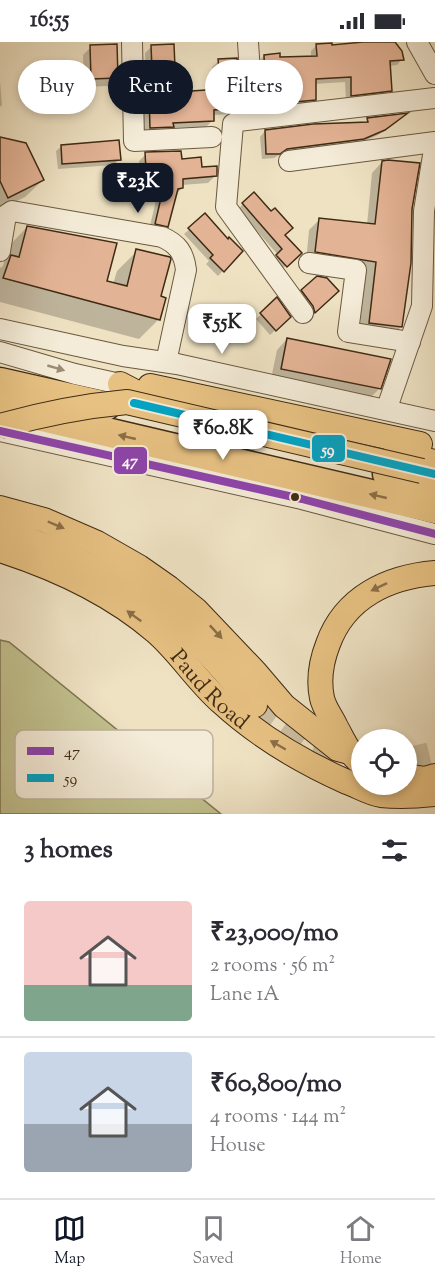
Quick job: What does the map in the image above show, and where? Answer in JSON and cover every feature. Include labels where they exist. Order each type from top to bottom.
[{"type":"highway","points":[[0,382],[432,468]]},
{"type":"highway","points":[[0,407],[435,509]]},
{"type":"main road","points":[[120,384],[147,385],[432,468]]},
{"type":"main road","points":[[0,426],[75,408],[127,402],[432,468]]},
{"type":"main road","name":"Paud Road","points":[[0,508],[44,520],[97,543],[154,578],[196,610],[284,706],[338,749],[351,751]]},
{"type":"main road","points":[[0,530],[87,563],[128,587],[168,616],[194,640],[255,705]]},
{"type":"main road","name":"Paud Road","points":[[0,550],[75,579],[116,602],[156,632],[220,701],[270,740],[329,774],[379,795],[413,797],[435,794]]},
{"type":"main road","points":[[351,751],[323,700],[320,678],[323,657],[331,636],[346,611],[379,586],[405,577],[435,573]]},
{"type":"main road","points":[[417,778],[425,779],[435,776]]},
{"type":"street","points":[[132,42],[134,141],[212,137]]},
{"type":"street","points":[[248,42],[254,119]]},
{"type":"street","points":[[417,42],[435,74]]},
{"type":"street","points":[[303,313],[226,207],[231,127],[235,122],[254,119],[435,98]]},
{"type":"street","points":[[289,162],[435,142],[424,211],[422,306],[389,402]]},
{"type":"street","points":[[0,251],[6,214],[12,210],[162,237],[171,241],[179,247],[185,258],[186,270],[166,362]]},
{"type":"street","points":[[309,263],[356,270],[348,332],[410,342]]},
{"type":"street","points":[[0,329],[123,356],[166,362],[435,421]]},
{"type":"street","points":[[0,352],[75,374],[120,384]]},
{"type":"street","points":[[0,431],[302,499],[435,534]]},
{"type":"shaded area","points":[[0,640],[9,642],[117,730],[15,730],[15,799],[203,799],[221,814],[0,814]]},
{"type":"building","points":[[395,42],[402,51],[404,60],[390,61],[392,91],[351,96],[351,77],[316,79],[316,100],[303,101],[303,60],[264,60],[264,55],[280,53],[280,57],[317,56],[316,44],[332,43],[332,45]]},
{"type":"building","points":[[117,44],[117,60],[108,60],[108,78],[96,79],[96,60],[90,60],[90,45]]},
{"type":"building","points":[[174,44],[175,60],[152,60],[151,45]]},
{"type":"building","points":[[237,58],[237,60],[218,59]]},
{"type":"building","points":[[205,90],[205,114],[214,114],[214,121],[173,123],[174,127],[150,128],[150,114],[193,114],[193,91]]},
{"type":"building","points":[[408,113],[385,130],[364,139],[287,149],[280,154],[266,154],[265,130],[313,124],[368,122],[367,118]]},
{"type":"building","points":[[0,137],[26,143],[44,180],[8,198],[0,181]]},
{"type":"building","points":[[119,140],[121,160],[62,164],[61,145]]},
{"type":"building","points":[[181,151],[182,159],[201,157],[202,167],[217,166],[217,176],[183,179],[183,188],[178,189],[168,227],[155,224],[163,189],[147,190],[145,152]]},
{"type":"building","points":[[382,161],[420,163],[412,209],[411,263],[402,327],[369,323],[376,262],[315,252],[319,218],[375,224]]},
{"type":"building","points":[[254,192],[271,211],[275,208],[293,228],[285,235],[302,253],[287,267],[276,255],[282,249],[242,203]]},
{"type":"building","points":[[205,213],[228,239],[229,237],[243,251],[224,272],[210,258],[213,255],[188,228]]},
{"type":"building","points":[[27,226],[117,243],[107,281],[127,286],[136,249],[170,257],[161,296],[166,298],[160,320],[3,278],[11,255],[19,257]]},
{"type":"building","points":[[317,276],[327,278],[339,291],[315,313],[313,306],[301,290]]},
{"type":"building","points":[[277,297],[291,317],[276,331],[260,313]]},
{"type":"building","points":[[287,338],[391,359],[381,389],[281,369]]},
{"type":"tunnel","points":[[255,705],[311,745],[348,757]]},
{"type":"tunnel","points":[[417,757],[435,753]]},
{"type":"transit line","name":"59","points":[[134,403],[435,474]]},
{"type":"transit line","name":"47","points":[[0,431],[302,499],[435,534]]}]
